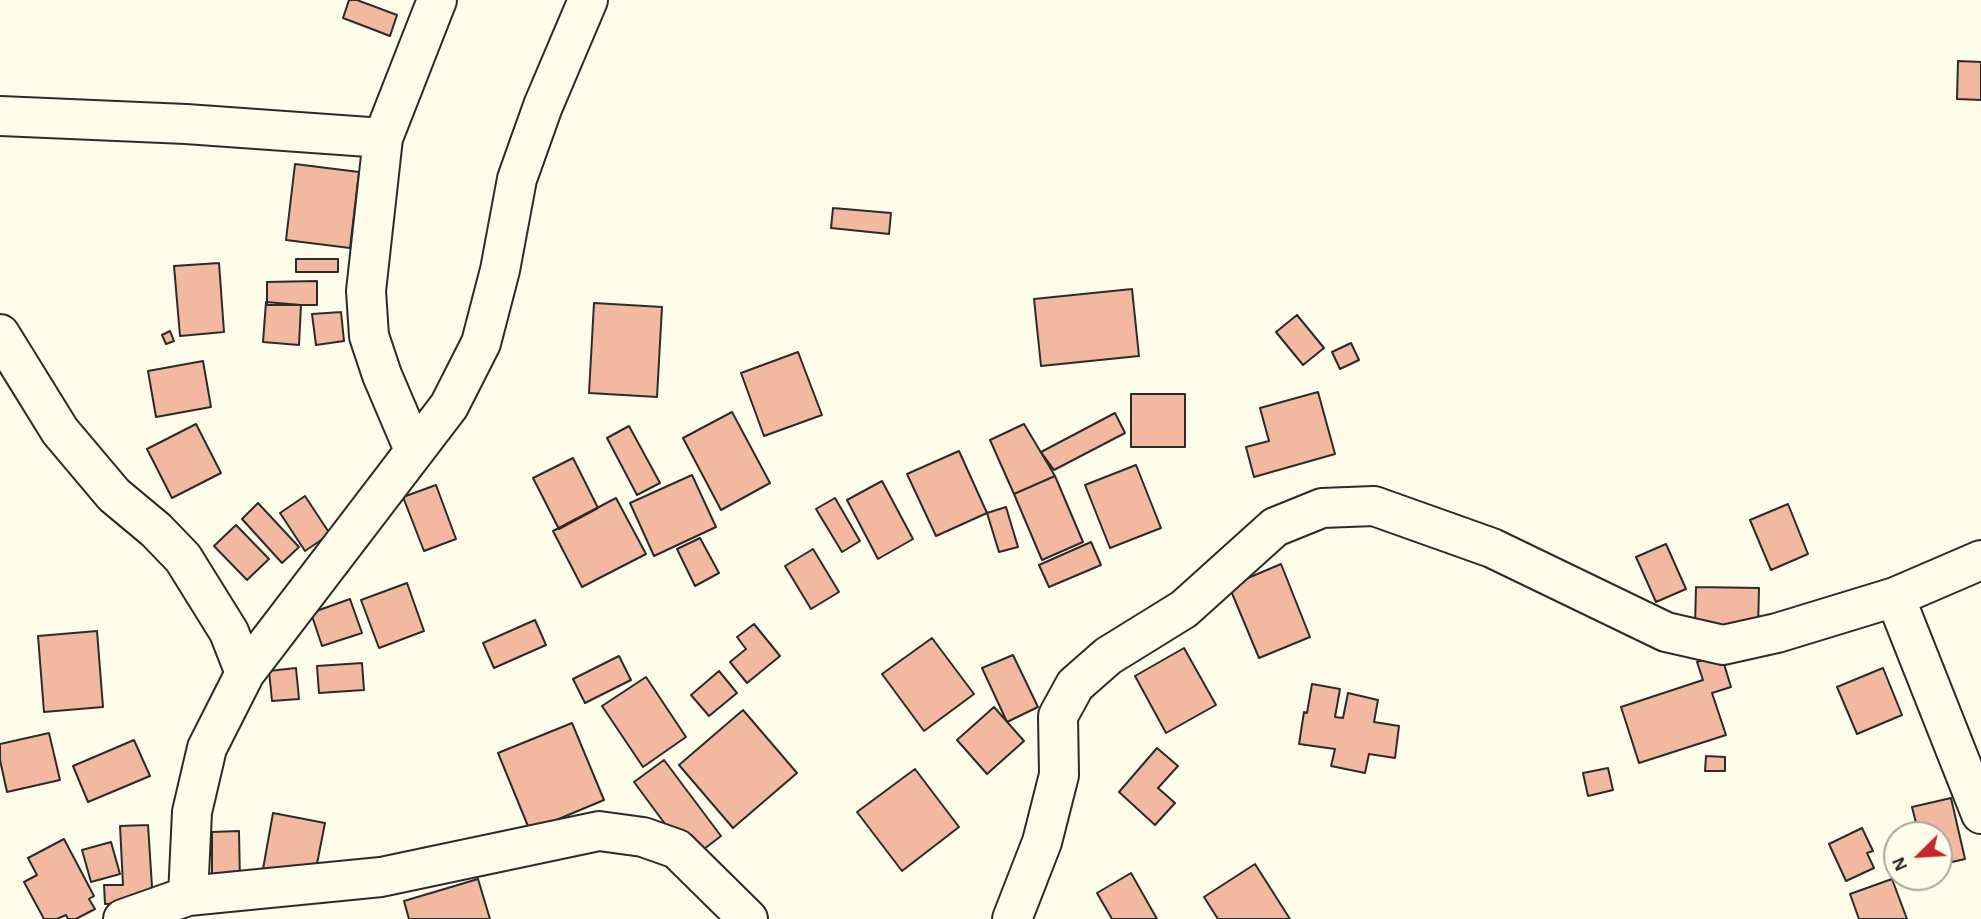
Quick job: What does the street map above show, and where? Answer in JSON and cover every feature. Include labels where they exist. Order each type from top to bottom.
[{"type":"street","points":[[414,450],[382,375],[369,336],[366,291],[383,138],[438,0]]},
{"type":"street","points":[[188,895],[192,812],[207,748],[245,673],[449,406],[481,343],[500,270],[517,179],[543,106],[588,0]]},
{"type":"street","points":[[0,116],[186,124],[383,138]]},
{"type":"street","points":[[0,334],[60,431],[114,495],[156,530],[183,558],[229,632],[245,673]]},
{"type":"street","points":[[1012,919],[1042,842],[1059,775],[1058,716],[1076,685],[1108,656],[1184,610],[1275,527],[1322,508],[1374,506],[1492,548],[1666,632],[1723,645],[1777,633],[1895,597],[1981,561]]},
{"type":"street","points":[[1895,597],[1981,814]]},
{"type":"street","points":[[123,919],[188,895],[381,877],[599,831],[643,837],[677,849],[748,919]]},
{"type":"building","points":[[349,0],[357,0],[397,15],[390,36],[343,18]]},
{"type":"building","points":[[1958,61],[1981,62],[1981,100],[1957,99]]},
{"type":"building","points":[[295,164],[359,172],[350,248],[286,240]]},
{"type":"building","points":[[833,208],[891,213],[889,234],[831,228]]},
{"type":"building","points":[[296,259],[338,259],[338,272],[296,272]]},
{"type":"building","points":[[219,263],[224,332],[180,336],[174,266]]},
{"type":"building","points":[[317,281],[317,305],[267,305],[267,282]]},
{"type":"building","points":[[1132,289],[1139,356],[1041,366],[1034,299]]},
{"type":"building","points":[[266,302],[301,305],[299,345],[263,342]]},
{"type":"building","points":[[594,303],[662,307],[657,397],[589,393]]},
{"type":"building","points":[[341,312],[344,341],[316,345],[312,314]]},
{"type":"building","points":[[1297,315],[1324,348],[1303,365],[1276,332]]},
{"type":"building","points":[[170,331],[174,341],[166,344],[162,335]]},
{"type":"building","points":[[1351,343],[1359,360],[1340,369],[1332,352]]},
{"type":"building","points":[[798,352],[822,415],[764,436],[741,373]]},
{"type":"building","points":[[203,361],[211,407],[156,417],[148,371]]},
{"type":"building","points":[[1318,392],[1335,454],[1254,477],[1246,447],[1269,441],[1260,408]]},
{"type":"building","points":[[1131,394],[1185,394],[1185,447],[1131,447]]},
{"type":"building","points":[[732,412],[770,483],[721,510],[683,438]]},
{"type":"building","points":[[1115,413],[1125,433],[1054,470],[1041,452]]},
{"type":"building","points":[[196,424],[221,473],[172,498],[147,449]]},
{"type":"building","points":[[1024,424],[1055,476],[1014,494],[990,440]]},
{"type":"building","points":[[629,426],[660,483],[637,495],[607,438]]},
{"type":"building","points":[[959,451],[987,513],[936,536],[907,474]]},
{"type":"building","points":[[573,458],[598,508],[559,529],[533,478]]},
{"type":"building","points":[[1136,465],[1161,528],[1110,548],[1085,485]]},
{"type":"building","points":[[692,475],[716,527],[654,556],[630,503]]},
{"type":"building","points":[[1055,476],[1083,542],[1042,560],[1014,494]]},
{"type":"building","points":[[882,481],[913,539],[878,559],[847,500]]},
{"type":"building","points":[[436,485],[456,539],[424,551],[403,497]]},
{"type":"building","points":[[305,496],[330,534],[305,551],[280,513]]},
{"type":"building","points":[[616,498],[646,554],[582,587],[553,531]]},
{"type":"building","points":[[835,498],[860,541],[842,552],[816,509]]},
{"type":"building","points":[[258,503],[299,547],[282,563],[242,519]]},
{"type":"building","points":[[1788,504],[1808,554],[1771,570],[1750,520]]},
{"type":"building","points":[[1006,507],[1018,547],[999,552],[987,513]]},
{"type":"building","points":[[236,525],[269,559],[247,580],[214,546]]},
{"type":"building","points":[[700,538],[719,573],[695,586],[677,549]]},
{"type":"building","points":[[1091,542],[1101,565],[1049,587],[1039,565]]},
{"type":"building","points":[[1666,544],[1686,589],[1656,602],[1636,557]]},
{"type":"building","points":[[813,549],[839,592],[811,609],[785,566]]},
{"type":"building","points":[[1281,564],[1310,637],[1259,658],[1229,586]]},
{"type":"building","points":[[407,583],[424,631],[379,648],[361,600]]},
{"type":"building","points":[[1696,587],[1759,588],[1758,629],[1695,627]]},
{"type":"building","points":[[350,599],[362,633],[322,646],[311,613]]},
{"type":"building","points":[[535,620],[546,645],[494,668],[483,643]]},
{"type":"building","points":[[754,624],[780,656],[747,683],[730,662],[746,649],[737,637]]},
{"type":"building","points":[[97,631],[103,707],[44,712],[38,636]]},
{"type":"building","points":[[932,638],[974,694],[924,731],[882,674]]},
{"type":"building","points":[[1184,648],[1216,705],[1166,733],[1135,676]]},
{"type":"building","points":[[1721,654],[1731,687],[1712,693],[1726,735],[1639,763],[1621,707],[1703,680],[1697,662]]},
{"type":"building","points":[[1013,655],[1038,707],[1007,722],[982,668]]},
{"type":"building","points":[[619,656],[631,680],[585,703],[573,679]]},
{"type":"building","points":[[362,663],[364,690],[319,693],[317,666]]},
{"type":"building","points":[[296,668],[299,699],[272,701],[269,671]]},
{"type":"building","points":[[1883,668],[1902,715],[1857,734],[1837,687]]},
{"type":"building","points":[[719,671],[737,693],[709,716],[691,695]]},
{"type":"building","points":[[646,677],[686,737],[643,767],[602,706]]},
{"type":"building","points":[[1312,684],[1340,689],[1335,717],[1343,718],[1348,693],[1378,700],[1374,722],[1399,726],[1395,758],[1369,754],[1365,773],[1331,766],[1335,749],[1299,744]]},
{"type":"building","points":[[994,707],[1024,741],[987,774],[957,740]]},
{"type":"building","points":[[743,710],[797,773],[733,828],[679,765]]},
{"type":"building","points":[[572,723],[604,800],[530,831],[498,753]]},
{"type":"building","points":[[49,733],[60,780],[7,792],[0,760],[0,744]]},
{"type":"building","points":[[134,740],[150,776],[88,802],[73,766]]},
{"type":"building","points":[[1157,748],[1178,766],[1158,788],[1175,803],[1155,825],[1119,792]]},
{"type":"building","points":[[1706,756],[1725,757],[1725,771],[1705,771]]},
{"type":"building","points":[[664,760],[721,836],[691,859],[634,782]]},
{"type":"building","points":[[1608,768],[1613,790],[1588,796],[1583,773]]},
{"type":"building","points":[[915,769],[959,827],[902,871],[857,812]]},
{"type":"building","points":[[1951,798],[1965,859],[1953,862],[1953,821],[1916,821],[1912,807]]},
{"type":"building","points":[[273,813],[325,823],[314,879],[263,869]]},
{"type":"building","points":[[148,825],[153,902],[105,904],[104,885],[123,885],[120,826]]},
{"type":"building","points":[[1862,828],[1873,851],[1867,853],[1874,868],[1846,881],[1829,844]]},
{"type":"building","points":[[239,831],[240,882],[212,882],[212,832]]},
{"type":"building","points":[[64,839],[94,896],[89,899],[95,909],[76,919],[68,919],[66,915],[57,919],[44,919],[24,882],[37,875],[28,858]]},
{"type":"building","points":[[111,842],[120,874],[91,882],[82,850]]},
{"type":"building","points":[[1255,864],[1290,919],[1218,919],[1204,897]]},
{"type":"building","points":[[1131,873],[1157,919],[1112,919],[1097,893]]},
{"type":"building","points":[[478,879],[490,919],[409,919],[404,901]]},
{"type":"building","points":[[1883,882],[1883,891],[1896,891],[1907,919],[1859,919],[1850,894]]}]
